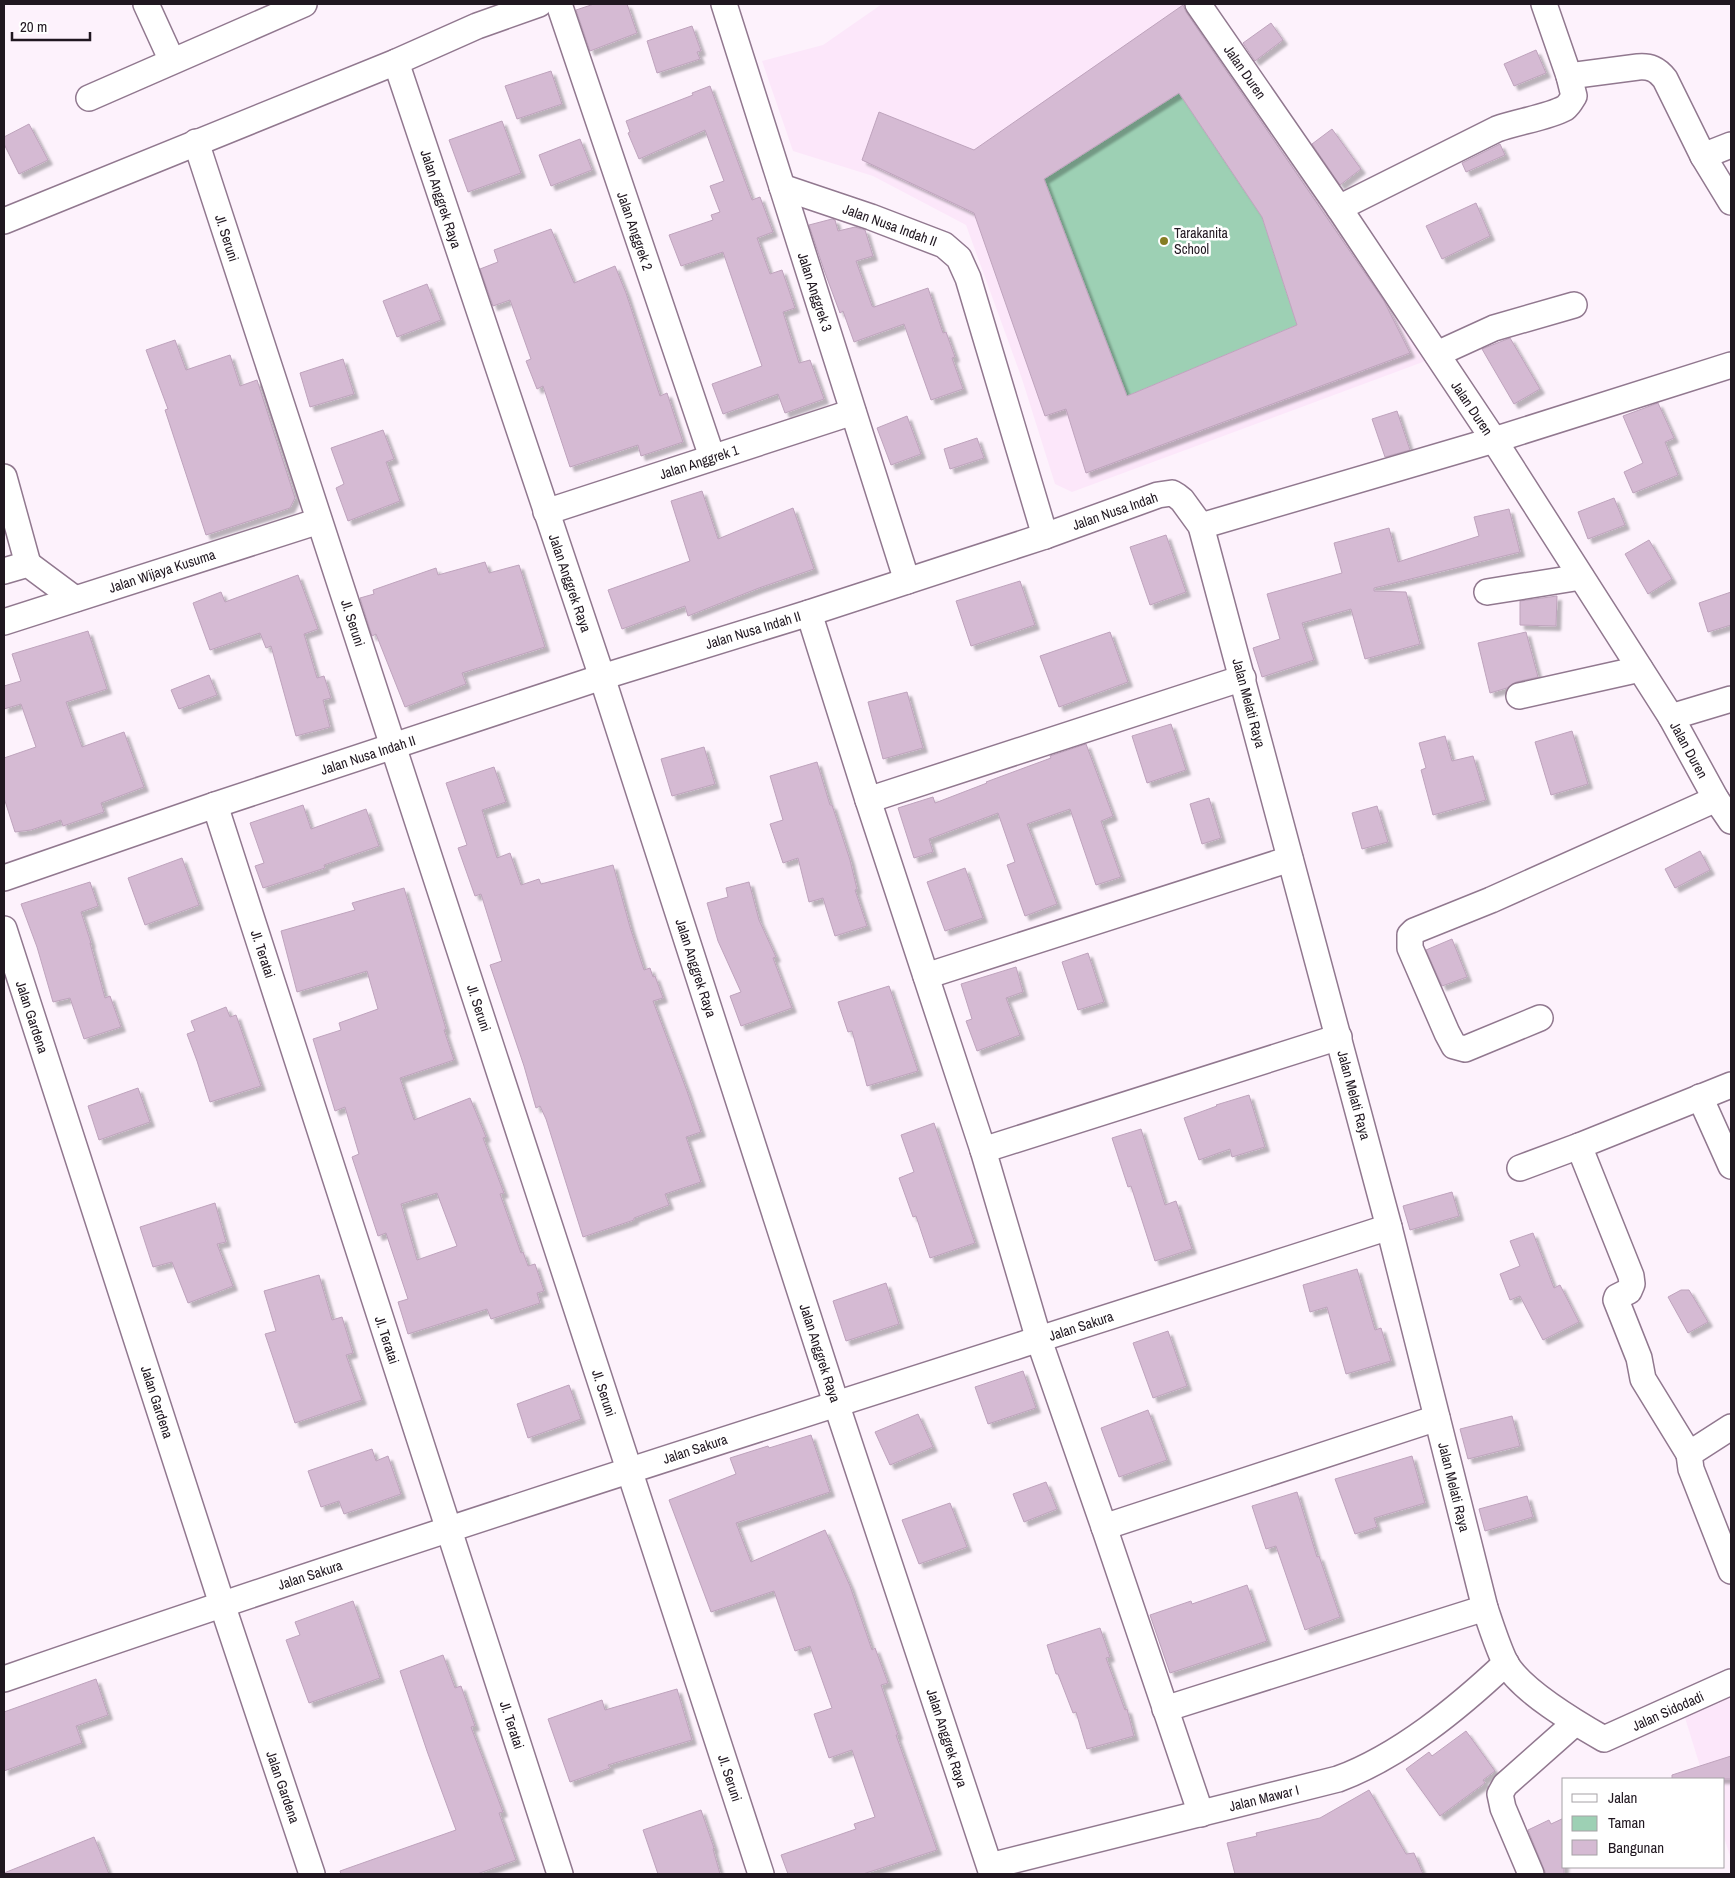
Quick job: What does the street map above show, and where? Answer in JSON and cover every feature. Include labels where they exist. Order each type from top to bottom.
[{"type":"street","points":[[146,4],[172,61]]},
{"type":"street","points":[[89,98],[304,4]]},
{"type":"street","points":[[4,221],[396,62],[477,26],[539,4]]},
{"type":"street","name":"Jalan Anggrek 2","points":[[559,4],[712,458]]},
{"type":"street","name":"Jalan Anggrek 3","points":[[724,4],[907,581]]},
{"type":"street","name":"Jalan Duren","points":[[1198,4],[1339,208],[1494,440],[1671,717],[1716,799],[1731,821]]},
{"type":"street","points":[[1339,208],[1497,129],[1564,108],[1570,104],[1574,96],[1570,76],[1544,4]]},
{"type":"street","name":"Jalan Anggrek Raya","points":[[396,62],[602,678],[836,1403],[991,1870]]},
{"type":"street","points":[[1570,76],[1646,66],[1657,70],[1665,79],[1703,156],[1731,202]]},
{"type":"street","name":"Jl. Seruni","points":[[196,142],[762,1874]]},
{"type":"street","points":[[1703,156],[1731,145]]},
{"type":"street","name":"Jalan Nusa Indah II","points":[[4,878],[393,746],[1045,536],[968,278],[959,258],[944,245],[871,217],[782,187]]},
{"type":"street","points":[[1437,354],[1494,328],[1574,305]]},
{"type":"street","points":[[1201,526],[1494,440],[1731,365]]},
{"type":"street","name":"Jalan Anggrek 1","points":[[546,512],[853,412]]},
{"type":"street","points":[[4,477],[28,564],[75,599]]},
{"type":"street","name":"Jalan Nusa Indah","points":[[1045,536],[1158,495],[1172,493],[1182,500],[1201,526]]},
{"type":"street","name":"Jalan Wijaya Kusuma","points":[[4,622],[319,521]]},
{"type":"street","name":"Jalan Melati Raya","points":[[1201,526],[1389,1227],[1485,1608],[1506,1663]]},
{"type":"street","points":[[4,570],[28,564]]},
{"type":"street","points":[[1486,592],[1581,576]]},
{"type":"street","points":[[808,613],[983,1150],[1039,1340],[1201,1814]]},
{"type":"street","points":[[1519,696],[1640,669]]},
{"type":"street","points":[[868,800],[1243,678]]},
{"type":"street","points":[[1671,717],[1731,699]]},
{"type":"street","points":[[1540,1018],[1465,1049],[1454,1046],[1410,948],[1410,935],[1425,926],[1491,900],[1716,799]]},
{"type":"street","name":"Jl. Teratai","points":[[215,805],[560,1874]]},
{"type":"street","points":[[926,976],[1290,859]]},
{"type":"street","name":"Jalan Gardena","points":[[4,929],[222,1604],[312,1874]]},
{"type":"street","points":[[983,1150],[1339,1037]]},
{"type":"street","points":[[1520,1168],[1731,1085]]},
{"type":"street","points":[[1700,1097],[1731,1166]]},
{"type":"street","points":[[1579,1146],[1631,1276],[1632,1284],[1629,1291],[1617,1297],[1616,1300],[1639,1358],[1643,1378],[1689,1454],[1690,1469],[1731,1571]]},
{"type":"street","name":"Jalan Sakura","points":[[4,1679],[448,1529],[1389,1227]]},
{"type":"street","points":[[1104,1526],[1437,1418]]},
{"type":"street","points":[[1689,1454],[1731,1427]]},
{"type":"street","points":[[1165,1709],[1485,1608]]},
{"type":"street","points":[[1506,1663],[1531,1690],[1575,1723],[1505,1785],[1500,1794],[1503,1808],[1531,1874]]},
{"type":"street","name":"Jalan Mawar I","points":[[991,1870],[1359,1772],[1419,1735],[1506,1663]]},
{"type":"street","name":"Jalan Sidodadi","points":[[1575,1723],[1604,1740],[1731,1682]]},
{"type":"shaded area","points":[[882,4],[1197,4],[1439,356],[1072,492],[1055,484],[1022,379],[966,225],[873,176],[793,151],[762,61],[823,45]]},
{"type":"shaded area","points":[[1731,1669],[1731,1859],[1725,1840],[1725,1778],[1704,1778],[1677,1692]]},
{"type":"green space","points":[[1179,93],[1262,217],[1297,325],[1127,396],[1044,179]]},
{"type":"building","points":[[594,4],[627,4],[637,33],[590,51],[576,10]]},
{"type":"building","points":[[1183,5],[1384,301],[1410,353],[1086,473],[1066,409],[1045,416],[974,213],[862,160],[879,112],[974,150]],"holes":[[[1179,93],[1262,217],[1297,325],[1127,396],[1044,179]]]},
{"type":"building","points":[[1271,23],[1283,40],[1255,61],[1243,43]]},
{"type":"building","points":[[692,26],[701,51],[697,52],[700,59],[657,73],[647,41]]},
{"type":"building","points":[[1536,50],[1546,73],[1514,86],[1504,64]]},
{"type":"building","points":[[551,71],[562,104],[517,119],[505,86]]},
{"type":"building","points":[[710,86],[752,200],[760,197],[773,232],[757,238],[770,274],[782,270],[795,308],[783,312],[799,363],[810,360],[824,399],[785,413],[778,394],[723,414],[712,384],[762,366],[723,252],[681,266],[669,235],[713,220],[711,215],[720,212],[710,186],[724,181],[705,130],[639,159],[628,133],[630,132],[626,121],[693,95],[692,93]]},
{"type":"building","points":[[502,121],[521,173],[468,192],[449,140]]},
{"type":"building","points":[[29,124],[48,160],[19,174],[4,144],[4,137]]},
{"type":"building","points":[[1332,129],[1361,169],[1340,185],[1312,144]]},
{"type":"building","points":[[580,139],[592,170],[551,186],[539,155]]},
{"type":"building","points":[[1500,144],[1505,155],[1466,172],[1462,163]]},
{"type":"building","points":[[1476,203],[1490,236],[1442,259],[1426,226]]},
{"type":"building","points":[[832,219],[835,220],[838,231],[855,227],[865,230],[873,256],[856,261],[872,306],[874,307],[928,288],[943,333],[946,332],[955,357],[952,358],[963,389],[931,400],[904,324],[854,342],[843,311],[840,313],[809,225]]},
{"type":"building","points":[[551,229],[574,283],[615,266],[626,293],[660,396],[667,393],[683,442],[641,456],[638,445],[570,467],[543,386],[537,389],[526,361],[531,359],[510,300],[493,306],[480,269],[498,262],[494,250]]},
{"type":"building","points":[[427,284],[441,320],[397,337],[383,301]]},
{"type":"building","points":[[1510,338],[1540,389],[1514,404],[1482,349]]},
{"type":"building","points":[[175,340],[186,370],[230,355],[240,386],[257,380],[295,498],[290,508],[206,535],[165,410],[168,409],[146,350]]},
{"type":"building","points":[[343,359],[354,394],[310,407],[300,373]]},
{"type":"building","points":[[1658,403],[1674,438],[1665,442],[1678,475],[1633,493],[1624,472],[1643,463],[1623,416]]},
{"type":"building","points":[[1397,411],[1410,450],[1385,457],[1372,419]]},
{"type":"building","points":[[907,416],[921,454],[891,465],[877,428]]},
{"type":"building","points":[[383,430],[394,459],[386,462],[400,501],[348,521],[336,488],[344,484],[331,448]]},
{"type":"building","points":[[977,438],[984,458],[950,469],[944,449]]},
{"type":"building","points":[[702,491],[718,539],[793,508],[814,569],[688,616],[685,606],[622,629],[608,590],[690,561],[671,501]]},
{"type":"building","points":[[1614,498],[1625,525],[1588,539],[1578,512]]},
{"type":"building","points":[[1509,509],[1520,552],[1374,588],[1374,591],[1406,592],[1420,644],[1365,659],[1351,609],[1302,623],[1314,660],[1262,677],[1253,648],[1280,639],[1267,594],[1342,573],[1334,543],[1389,528],[1398,562],[1479,536],[1474,517]]},
{"type":"building","points":[[1166,535],[1186,592],[1150,605],[1130,547]]},
{"type":"building","points":[[1649,540],[1672,579],[1648,594],[1625,554]]},
{"type":"building","points":[[485,562],[489,573],[519,565],[545,647],[462,673],[466,684],[405,707],[376,634],[372,636],[360,598],[374,594],[373,590],[436,568],[438,575]]},
{"type":"building","points":[[298,575],[318,629],[304,634],[317,678],[324,676],[331,698],[323,700],[330,727],[296,736],[271,646],[266,648],[260,633],[210,650],[193,603],[221,592],[225,602]]},
{"type":"building","points":[[1020,581],[1035,625],[971,646],[956,601]]},
{"type":"building","points":[[1731,592],[1731,625],[1708,632],[1699,603]]},
{"type":"building","points":[[1557,596],[1556,626],[1520,625],[1520,601]]},
{"type":"building","points":[[88,631],[107,689],[66,702],[82,747],[124,732],[144,787],[101,803],[104,812],[63,826],[61,820],[31,830],[15,832],[4,798],[4,758],[36,747],[21,704],[4,709],[4,686],[21,681],[12,654]]},
{"type":"building","points":[[1110,632],[1128,682],[1059,707],[1040,656]]},
{"type":"building","points":[[1526,632],[1538,677],[1516,682],[1507,688],[1490,693],[1478,643]]},
{"type":"building","points":[[209,675],[217,695],[179,709],[171,690]]},
{"type":"building","points":[[907,692],[923,748],[883,759],[868,702]]},
{"type":"building","points":[[1171,724],[1186,770],[1147,783],[1132,736]]},
{"type":"building","points":[[1572,731],[1588,784],[1551,795],[1535,742]]},
{"type":"building","points":[[1445,736],[1452,761],[1473,756],[1486,800],[1433,815],[1421,770],[1426,768],[1419,743]]},
{"type":"building","points":[[1086,744],[1113,816],[1101,821],[1121,877],[1096,885],[1070,809],[1027,824],[1057,904],[1025,916],[1007,865],[1015,862],[998,813],[929,839],[933,852],[914,858],[898,808],[933,797],[935,803],[1051,758],[1050,756]]},
{"type":"building","points":[[704,747],[715,784],[672,796],[661,759]]},
{"type":"building","points":[[817,762],[850,860],[857,889],[855,890],[867,926],[835,936],[823,898],[809,902],[798,858],[783,863],[770,824],[783,820],[770,776]]},
{"type":"building","points":[[494,767],[506,802],[482,810],[497,858],[510,853],[521,885],[539,879],[541,884],[613,865],[644,970],[650,968],[663,998],[653,1001],[701,1132],[686,1137],[701,1182],[665,1194],[669,1205],[634,1218],[634,1220],[583,1237],[546,1119],[540,1106],[536,1108],[490,965],[502,961],[481,894],[475,896],[458,848],[467,845],[446,783]]},
{"type":"building","points":[[1209,798],[1221,838],[1202,844],[1190,804]]},
{"type":"building","points":[[303,805],[311,829],[366,809],[379,846],[324,865],[325,868],[263,888],[255,866],[264,863],[250,823]]},
{"type":"building","points":[[1377,806],[1388,842],[1362,849],[1352,813]]},
{"type":"building","points":[[1700,851],[1710,870],[1675,888],[1665,869]]},
{"type":"building","points":[[182,858],[199,905],[145,925],[128,878]]},
{"type":"building","points":[[965,868],[983,918],[945,931],[927,882]]},
{"type":"building","points":[[90,882],[98,906],[81,912],[105,998],[110,996],[121,1027],[84,1039],[70,998],[53,1002],[37,947],[21,904]]},
{"type":"building","points":[[749,882],[759,920],[776,957],[773,958],[792,1008],[741,1026],[730,996],[741,992],[718,941],[707,903],[728,897],[726,888]]},
{"type":"building","points":[[404,888],[454,1060],[400,1078],[414,1120],[470,1098],[486,1137],[483,1138],[504,1193],[500,1194],[521,1253],[523,1252],[528,1266],[535,1264],[544,1291],[537,1293],[540,1303],[491,1319],[487,1309],[408,1334],[398,1302],[408,1299],[386,1233],[378,1236],[352,1157],[359,1154],[345,1107],[335,1111],[313,1039],[341,1030],[339,1023],[378,1009],[367,971],[297,992],[281,931],[355,910],[352,903]],"holes":[[[437,1193],[457,1246],[417,1260],[401,1204]]]},
{"type":"building","points":[[1452,939],[1467,977],[1442,986],[1426,950]]},
{"type":"building","points":[[1088,953],[1104,1002],[1078,1010],[1062,962]]},
{"type":"building","points":[[1016,967],[1023,992],[1006,998],[1020,1035],[977,1051],[966,1021],[972,1019],[961,984]]},
{"type":"building","points":[[889,986],[918,1071],[867,1086],[852,1031],[848,1032],[838,1002]]},
{"type":"building","points":[[226,1007],[230,1017],[236,1015],[261,1086],[210,1102],[187,1034],[195,1031],[191,1021]]},
{"type":"building","points":[[138,1088],[150,1122],[99,1140],[88,1106]]},
{"type":"building","points":[[1249,1095],[1265,1147],[1232,1157],[1230,1149],[1199,1160],[1184,1118],[1216,1105]]},
{"type":"building","points":[[934,1123],[975,1243],[930,1258],[916,1216],[913,1217],[899,1178],[914,1172],[901,1135]]},
{"type":"building","points":[[1141,1129],[1165,1205],[1176,1201],[1192,1249],[1155,1261],[1131,1186],[1128,1187],[1112,1138]]},
{"type":"building","points":[[1452,1192],[1459,1216],[1410,1230],[1403,1206]]},
{"type":"building","points":[[215,1203],[226,1242],[217,1244],[233,1286],[188,1303],[172,1262],[153,1267],[140,1227]]},
{"type":"building","points":[[1533,1233],[1554,1288],[1560,1285],[1579,1322],[1543,1340],[1520,1296],[1510,1300],[1500,1274],[1520,1266],[1510,1241]]},
{"type":"building","points":[[1357,1269],[1375,1330],[1381,1328],[1391,1361],[1346,1374],[1327,1307],[1310,1312],[1303,1285]]},
{"type":"building","points":[[319,1275],[332,1320],[342,1317],[353,1353],[346,1355],[362,1400],[295,1423],[265,1334],[276,1331],[264,1291]]},
{"type":"building","points":[[886,1283],[899,1324],[846,1341],[833,1301]]},
{"type":"building","points":[[1681,1290],[1689,1290],[1708,1322],[1688,1333],[1668,1297]]},
{"type":"building","points":[[1168,1331],[1187,1386],[1153,1398],[1133,1343]]},
{"type":"building","points":[[1023,1371],[1036,1408],[988,1424],[975,1387]]},
{"type":"building","points":[[569,1385],[581,1419],[528,1438],[517,1404]]},
{"type":"building","points":[[1148,1410],[1167,1460],[1119,1477],[1101,1428]]},
{"type":"building","points":[[918,1414],[933,1447],[890,1465],[875,1432]]},
{"type":"building","points":[[1512,1416],[1520,1446],[1468,1459],[1460,1429]]},
{"type":"building","points":[[811,1435],[830,1492],[736,1523],[751,1562],[825,1530],[850,1586],[872,1650],[875,1648],[888,1683],[881,1685],[898,1735],[896,1735],[937,1850],[863,1874],[788,1874],[781,1855],[856,1829],[854,1824],[875,1817],[852,1750],[829,1758],[814,1714],[832,1708],[810,1646],[795,1651],[774,1591],[711,1612],[669,1500],[736,1474],[730,1458]]},
{"type":"building","points":[[372,1449],[376,1461],[388,1456],[401,1494],[344,1514],[339,1501],[321,1507],[308,1471]]},
{"type":"building","points":[[1412,1456],[1425,1503],[1374,1518],[1377,1527],[1355,1534],[1335,1479]]},
{"type":"building","points":[[1046,1482],[1057,1509],[1024,1522],[1013,1494]]},
{"type":"building","points":[[1297,1492],[1317,1557],[1319,1556],[1340,1617],[1305,1630],[1276,1546],[1266,1549],[1252,1506]]},
{"type":"building","points":[[1527,1496],[1533,1517],[1485,1531],[1479,1509]]},
{"type":"building","points":[[950,1503],[967,1547],[919,1564],[902,1520]]},
{"type":"building","points":[[1247,1585],[1267,1641],[1170,1673],[1150,1615],[1191,1601],[1192,1604]]},
{"type":"building","points":[[353,1601],[380,1678],[309,1703],[286,1640],[300,1635],[295,1622]]},
{"type":"building","points":[[1100,1628],[1110,1657],[1106,1658],[1125,1710],[1127,1709],[1134,1736],[1087,1749],[1076,1712],[1073,1713],[1058,1674],[1056,1674],[1047,1645]]},
{"type":"building","points":[[443,1655],[455,1688],[461,1686],[475,1726],[471,1727],[503,1812],[499,1813],[516,1860],[477,1874],[341,1874],[340,1871],[456,1830],[400,1671]]},
{"type":"building","points":[[96,1679],[108,1715],[76,1726],[82,1743],[4,1771],[4,1712]]},
{"type":"building","points":[[677,1689],[692,1740],[608,1765],[610,1768],[570,1782],[548,1719],[602,1700],[605,1710]]},
{"type":"building","points":[[1466,1731],[1495,1771],[1483,1780],[1485,1783],[1440,1816],[1406,1769],[1429,1752],[1432,1756]]},
{"type":"building","points":[[1731,1756],[1731,1779],[1672,1778],[1672,1775]]},
{"type":"building","points":[[1369,1790],[1406,1854],[1414,1853],[1423,1874],[1235,1874],[1227,1843],[1257,1836],[1256,1833],[1320,1818]]},
{"type":"building","points":[[701,1810],[714,1848],[720,1874],[658,1874],[643,1830]]},
{"type":"building","points":[[1562,1819],[1562,1868],[1564,1868],[1564,1874],[1546,1874],[1528,1830],[1549,1820],[1551,1824]]},
{"type":"building","points":[[94,1837],[109,1874],[4,1874],[4,1873]]},
{"type":"place","name":"Tarakanita School","points":[[1164,241]]}]
